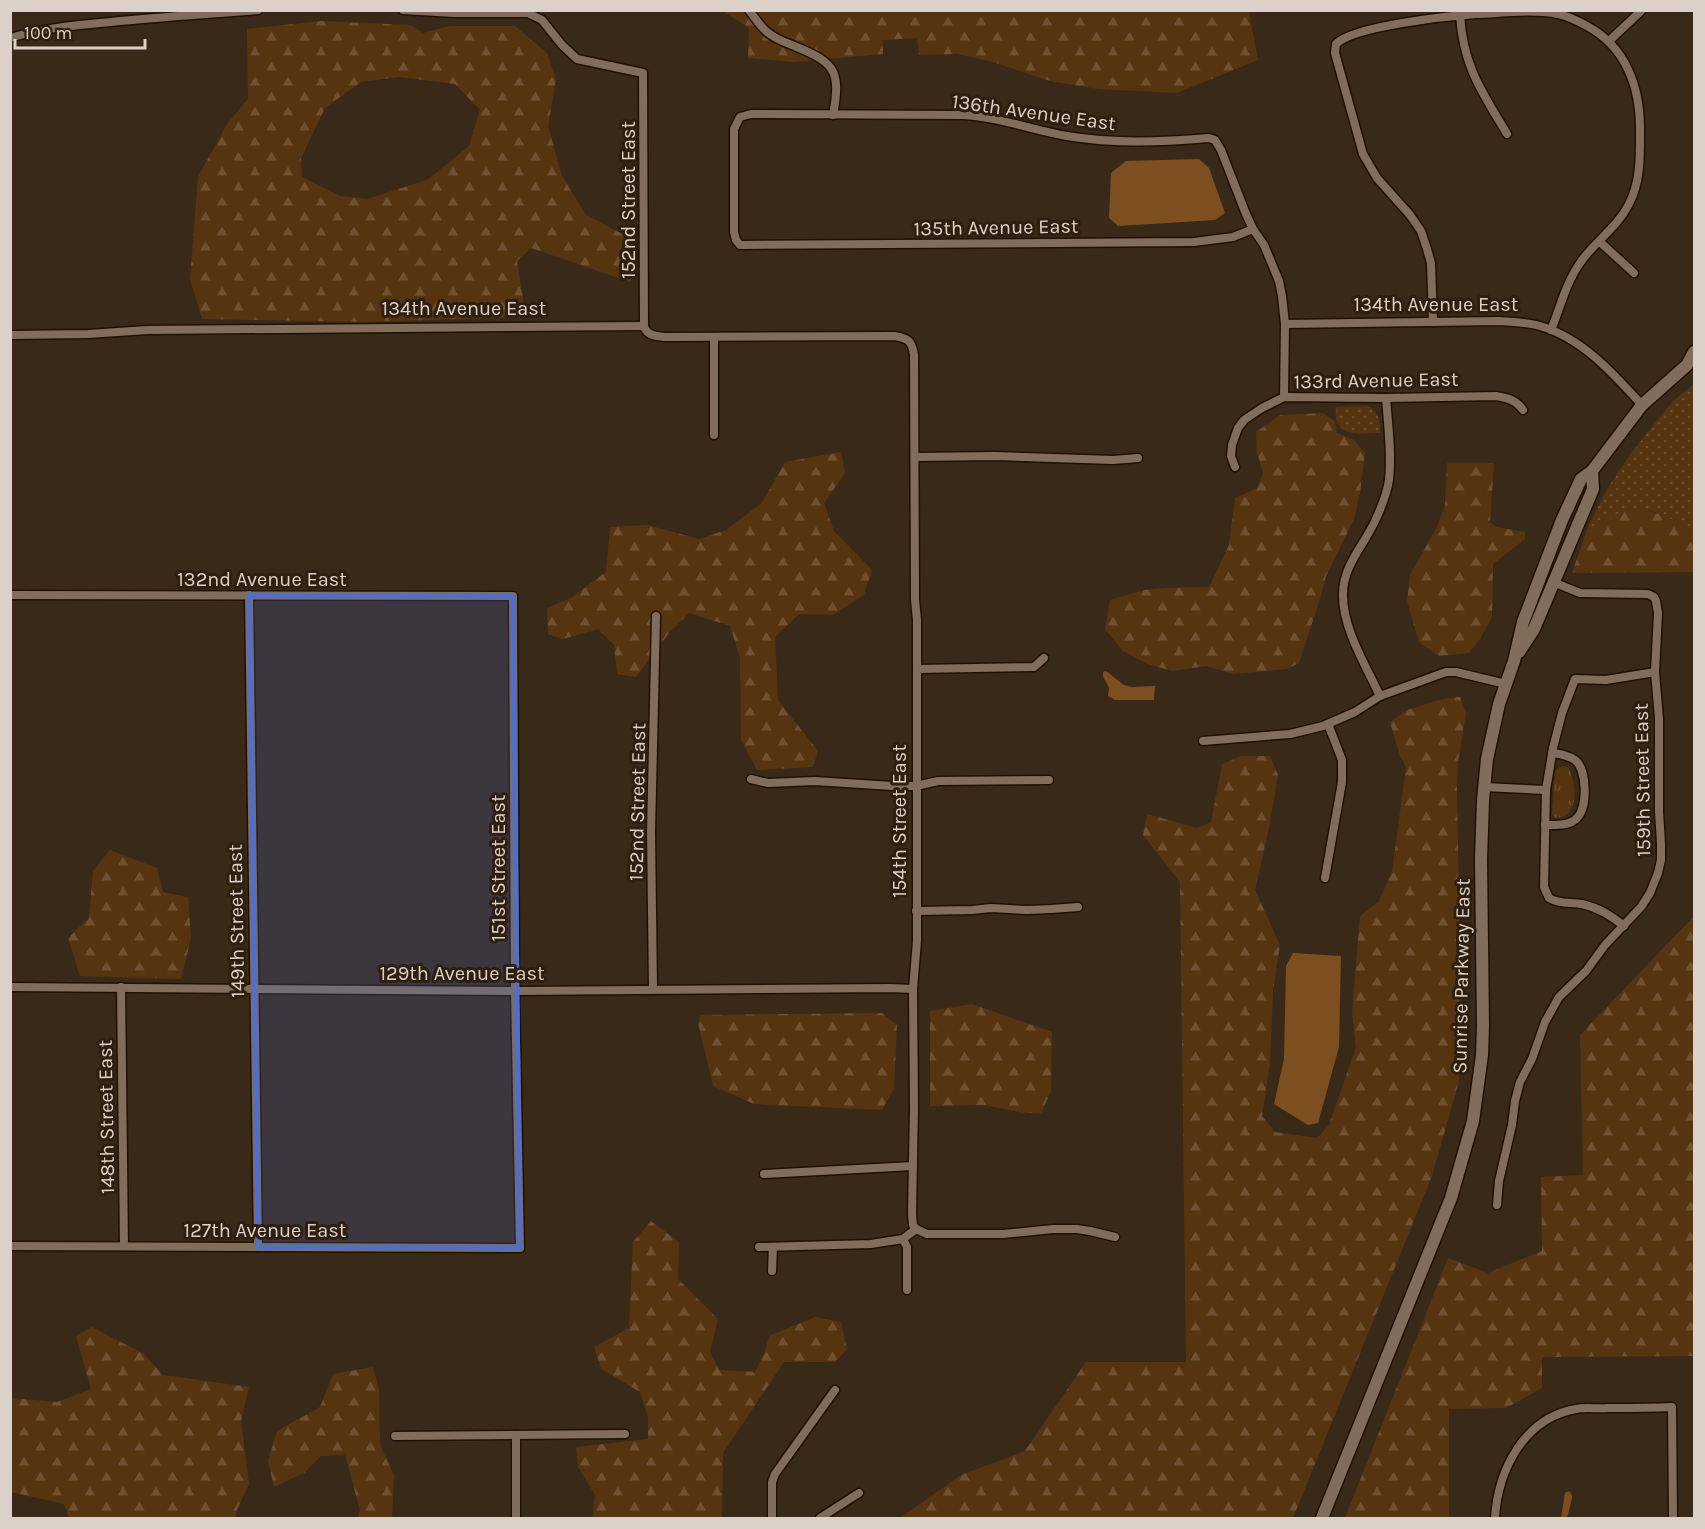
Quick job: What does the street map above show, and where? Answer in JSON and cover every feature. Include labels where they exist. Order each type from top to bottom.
[{"type":"street","points":[[10,38],[55,28],[166,16],[258,10]]},
{"type":"street","points":[[404,10],[454,13],[510,12]]},
{"type":"street","points":[[749,10],[768,32],[827,62],[832,69],[837,94],[833,115]]},
{"type":"street","points":[[1609,42],[1641,11]]},
{"type":"street","name":"152nd Street East","points":[[510,12],[528,12],[537,16],[577,59],[643,74],[644,326]]},
{"type":"street","points":[[1433,322],[1431,263],[1427,249],[1410,215],[1377,178],[1362,154],[1335,52],[1336,44],[1345,38],[1385,27],[1460,15],[1532,12],[1558,14],[1577,20],[1609,42],[1621,55],[1630,73],[1636,90],[1640,118],[1639,174],[1629,205],[1580,263],[1551,330]]},
{"type":"street","points":[[1460,15],[1462,39],[1471,72],[1507,134]]},
{"type":"street","name":"136th Avenue East","points":[[739,244],[734,232],[734,129],[738,119],[751,114],[978,116],[1088,139],[1136,142],[1209,138],[1215,140],[1221,150],[1253,229]]},
{"type":"street","points":[[1253,229],[1264,245],[1275,270],[1282,296],[1286,324],[1284,397]]},
{"type":"street","name":"135th Avenue East","points":[[739,244],[746,246],[1194,242],[1233,237],[1253,229]]},
{"type":"street","points":[[1600,242],[1634,273]]},
{"type":"street","name":"134th Avenue East","points":[[1286,324],[1519,322],[1551,330],[1567,337],[1594,357],[1642,405]]},
{"type":"street","name":"134th Avenue East","points":[[10,335],[88,334],[147,330],[644,326],[646,332],[654,336],[881,336],[902,338],[912,343]]},
{"type":"street","points":[[714,337],[714,435]]},
{"type":"street","name":"154th Street East","points":[[912,343],[914,354],[917,669],[916,960],[913,989],[915,1107],[912,1214],[913,1225],[916,1229]]},
{"type":"street","points":[[1642,405],[1691,364],[1695,352]]},
{"type":"street","name":"133rd Avenue East","points":[[1235,467],[1231,456],[1238,428],[1244,420],[1284,397],[1496,396],[1513,400],[1524,410]]},
{"type":"street","points":[[1380,696],[1351,632],[1343,593],[1347,572],[1375,520],[1389,482],[1386,398]]},
{"type":"street","name":"Sunrise Parkway East","points":[[1322,1518],[1451,1198],[1473,1121],[1482,1055],[1483,1026],[1481,860],[1484,787],[1499,704],[1514,661],[1523,622],[1562,520],[1581,479],[1592,471],[1642,405]]},
{"type":"street","points":[[915,457],[995,456],[1113,460],[1138,458]]},
{"type":"street","name":"Sunrise Parkway East","points":[[1514,661],[1534,629],[1593,489],[1592,471]]},
{"type":"street","name":"159th Street East","points":[[1497,1204],[1499,1181],[1520,1082],[1532,1059],[1545,1022],[1559,997],[1586,971],[1605,945],[1641,908],[1650,893],[1661,860],[1659,719],[1655,672],[1658,605],[1654,597],[1648,594],[1580,593],[1553,582]]},
{"type":"street","name":"132nd Avenue East","points":[[10,595],[513,596]]},
{"type":"street","name":"149th Street East","points":[[249,595],[258,1247]]},
{"type":"street","name":"151st Street East","points":[[513,596],[515,990],[520,1248]]},
{"type":"street","name":"152nd Street East","points":[[654,989],[651,832],[656,616]]},
{"type":"street","points":[[917,669],[1034,667],[1044,658]]},
{"type":"street","points":[[1203,741],[1290,734],[1328,724],[1355,712],[1380,696],[1446,672],[1506,684]]},
{"type":"street","points":[[1624,926],[1605,911],[1583,904],[1556,902],[1549,898],[1544,887],[1546,790],[1562,713],[1575,679],[1606,680],[1655,672]]},
{"type":"street","points":[[1325,878],[1342,782],[1342,760],[1328,724]]},
{"type":"street","points":[[1545,825],[1563,824],[1578,818],[1585,794],[1582,768],[1576,760],[1552,753]]},
{"type":"street","points":[[751,779],[768,783],[815,781],[892,786],[916,786],[938,781],[1049,780]]},
{"type":"street","points":[[1484,787],[1546,790]]},
{"type":"street","points":[[916,912],[1078,907]]},
{"type":"street","name":"129th Avenue East","points":[[10,987],[515,990],[913,989]]},
{"type":"street","name":"148th Street East","points":[[122,987],[124,1246]]},
{"type":"street","points":[[764,1174],[913,1167]]},
{"type":"street","points":[[759,1247],[871,1244],[903,1239],[916,1229],[927,1234],[1002,1234],[1077,1229],[1115,1237]]},
{"type":"street","points":[[903,1239],[907,1247],[907,1290]]},
{"type":"street","name":"127th Avenue East","points":[[10,1246],[520,1248]]},
{"type":"street","points":[[772,1271],[773,1247]]},
{"type":"street","points":[[772,1518],[772,1482],[775,1474],[835,1390]]},
{"type":"street","points":[[1496,1518],[1497,1501],[1504,1471],[1526,1437],[1550,1418],[1576,1409],[1672,1407],[1673,1518]]},
{"type":"street","points":[[516,1434],[516,1518]]},
{"type":"street","points":[[395,1436],[625,1434]]},
{"type":"street","points":[[820,1518],[859,1493]]},
{"type":"highlighted area","points":[[249,595],[513,596],[520,1248],[258,1247]]},
{"type":"green space","points":[[723,11],[1249,11],[1258,60],[1177,93],[1098,89],[1050,81],[993,62],[957,54],[919,55],[917,38],[883,40],[883,54],[793,62],[748,58],[749,28]]},
{"type":"green space","points":[[321,21],[410,25],[423,33],[450,26],[515,26],[547,53],[556,79],[548,126],[562,176],[586,215],[628,237],[635,259],[630,282],[531,248],[517,261],[526,317],[363,322],[202,319],[190,279],[198,177],[227,124],[248,99],[247,29]],"holes":[[[399,77],[455,84],[480,110],[469,146],[427,180],[367,199],[340,196],[302,177],[301,158],[325,108],[361,82]]]},
{"type":"green space","points":[[1694,384],[1694,534],[1666,516],[1640,508],[1621,512],[1603,523],[1596,532],[1588,527],[1607,489],[1631,453],[1672,402]]},
{"type":"green space","points":[[1368,406],[1375,411],[1378,417],[1380,433],[1349,432],[1340,426],[1336,418],[1336,407]]},
{"type":"green space","points":[[1323,413],[1335,421],[1337,433],[1354,440],[1365,453],[1354,519],[1326,576],[1299,663],[1287,669],[1233,674],[1206,666],[1173,671],[1150,665],[1123,651],[1105,629],[1110,600],[1144,590],[1209,587],[1229,545],[1235,498],[1257,488],[1263,473],[1257,453],[1256,432],[1280,415]]},
{"type":"green space","points":[[841,452],[845,473],[824,503],[834,531],[872,570],[864,595],[833,615],[799,614],[775,637],[778,700],[818,751],[813,767],[757,770],[741,740],[740,658],[730,626],[689,613],[669,633],[636,677],[617,674],[614,645],[598,629],[563,639],[548,634],[547,608],[571,598],[606,572],[610,527],[648,525],[699,539],[726,530],[762,503],[785,462]]},
{"type":"green space","points":[[1447,463],[1494,463],[1490,522],[1496,527],[1525,532],[1525,539],[1493,564],[1492,617],[1480,639],[1469,653],[1439,656],[1419,642],[1407,601],[1410,575],[1436,529],[1445,505]]},
{"type":"green space","points":[[1637,507],[1675,521],[1694,534],[1694,611],[1693,572],[1572,573],[1588,527],[1596,532],[1608,518]]},
{"type":"green space","points":[[1460,697],[1466,713],[1458,762],[1457,789],[1460,957],[1459,1081],[1432,1176],[1293,1518],[900,1518],[961,1475],[1025,1451],[1086,1362],[1186,1362],[1180,882],[1143,835],[1147,814],[1197,828],[1211,822],[1222,764],[1241,756],[1270,756],[1278,775],[1255,890],[1280,945],[1273,991],[1270,1063],[1262,1116],[1275,1132],[1317,1138],[1329,1125],[1356,1047],[1352,1013],[1360,916],[1379,901],[1392,872],[1406,767],[1400,756],[1390,722],[1407,710],[1442,699]]},
{"type":"green space","points":[[1563,766],[1568,767],[1573,781],[1573,806],[1563,816],[1555,818],[1552,814],[1555,772]]},
{"type":"green space","points":[[110,850],[157,868],[163,892],[188,897],[191,938],[181,979],[80,976],[68,938],[89,918],[93,871]]},
{"type":"green space","points":[[1694,916],[1694,1356],[1542,1357],[1542,1388],[1506,1408],[1449,1409],[1449,1518],[1345,1518],[1448,1258],[1488,1273],[1542,1251],[1541,1177],[1583,1175],[1580,1035]]},
{"type":"green space","points":[[972,1004],[1052,1032],[1051,1091],[1041,1113],[1025,1113],[983,1105],[930,1106],[930,1011]]},
{"type":"green space","points":[[882,1013],[897,1025],[894,1088],[882,1110],[754,1104],[713,1086],[698,1023],[701,1015]]},
{"type":"green space","points":[[651,1221],[679,1242],[678,1279],[718,1319],[710,1352],[719,1370],[755,1372],[764,1354],[769,1336],[815,1317],[841,1322],[847,1349],[835,1362],[784,1362],[723,1453],[722,1518],[592,1518],[595,1495],[578,1467],[576,1447],[648,1439],[648,1417],[640,1392],[601,1369],[594,1347],[629,1328],[633,1242]]},
{"type":"green space","points":[[92,1327],[144,1354],[163,1375],[249,1387],[241,1421],[249,1484],[236,1512],[236,1518],[69,1518],[64,1504],[11,1492],[11,1398],[57,1402],[91,1389],[76,1336]]},
{"type":"green space","points":[[373,1367],[379,1389],[380,1445],[394,1475],[392,1518],[358,1518],[360,1510],[345,1455],[321,1456],[304,1473],[274,1487],[268,1461],[277,1431],[320,1407],[333,1374]]},
{"type":"shaded area","points":[[1199,159],[1209,168],[1225,213],[1215,220],[1118,226],[1109,218],[1111,173],[1126,161]]},
{"type":"shaded area","points":[[1106,671],[1124,685],[1155,686],[1154,700],[1115,700],[1108,696],[1109,688],[1103,676],[1103,672]]},
{"type":"shaded area","points":[[1293,953],[1341,956],[1339,1047],[1318,1123],[1308,1125],[1274,1104],[1284,1059],[1286,966]]},
{"type":"shaded area","points":[[1569,1491],[1572,1498],[1567,1518],[1561,1518],[1565,1493]]}]
